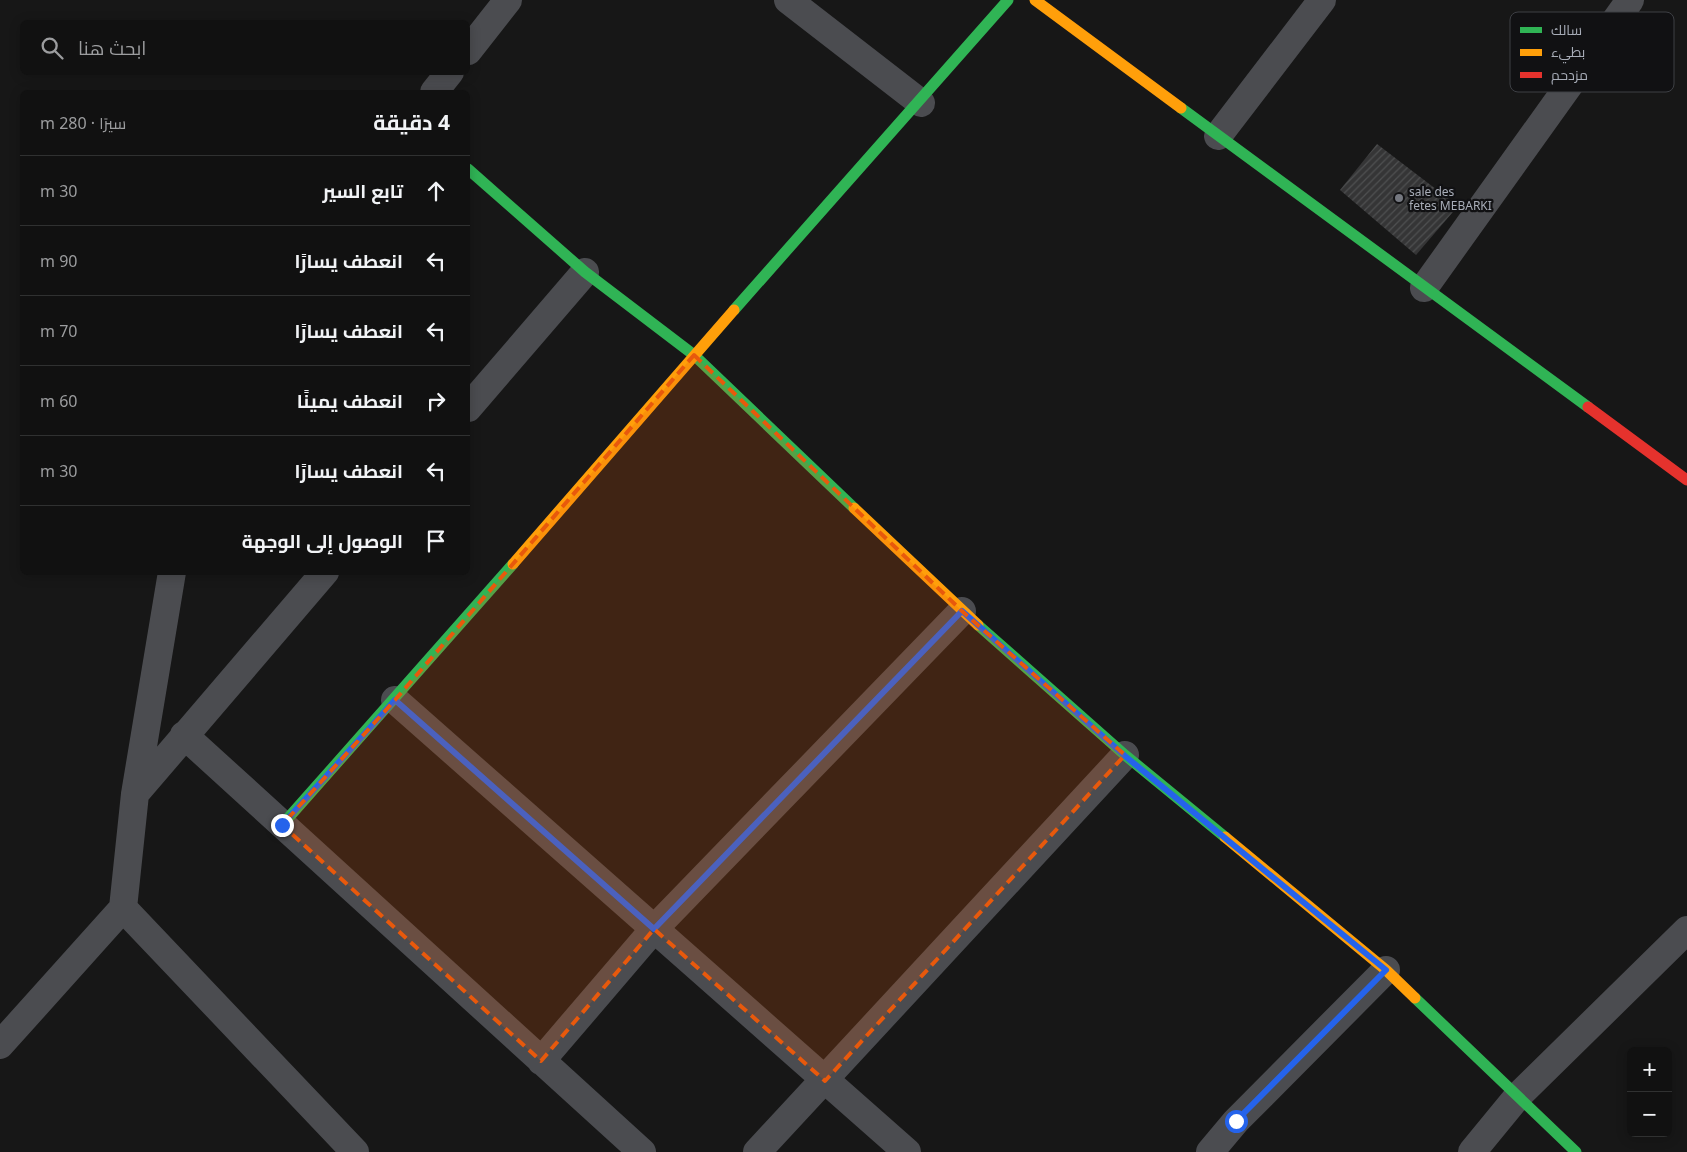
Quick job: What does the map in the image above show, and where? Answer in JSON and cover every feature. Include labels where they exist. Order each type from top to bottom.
[{"type":"street","points":[[470,48],[508,0]]},
{"type":"street","points":[[788,0],[921,103]]},
{"type":"street","points":[[282,825],[395,700],[694,355],[921,103],[1008,0]]},
{"type":"street","points":[[1035,0],[1687,480]]},
{"type":"street","points":[[1218,136],[1322,0]]},
{"type":"street","points":[[1621,12],[1630,0]]},
{"type":"street","points":[[436,90],[448,75]]},
{"type":"street","points":[[1424,288],[1564,92]]},
{"type":"street","points":[[470,171],[585,272],[694,355],[962,611],[1125,756],[1386,970],[1576,1152]]},
{"type":"street","points":[[470,406],[585,272]]},
{"type":"street","points":[[0,1045],[123,908],[134,794],[171,575]]},
{"type":"street","points":[[134,794],[322,575]]},
{"type":"street","points":[[541,1061],[654,929],[962,611]]},
{"type":"street","points":[[395,700],[906,1152]]},
{"type":"street","points":[[184,735],[642,1152]]},
{"type":"street","points":[[757,1152],[1125,756]]},
{"type":"street","points":[[123,908],[356,1152]]},
{"type":"street","points":[[1472,1152],[1518,1096],[1687,930]]},
{"type":"street","points":[[1210,1152],[1236,1121],[1386,970]]},
{"type":"highlighted area","points":[[694,355],[962,611],[1125,755],[825,1081],[654,929],[541,1061],[282,825],[395,700]]},
{"type":"building","name":"sale des fetes MEBARKI","points":[[1377,144],[1458,206],[1416,255],[1340,190]]},
{"type":"traffic: fast","points":[[734,310],[1008,0]]},
{"type":"traffic: fast","points":[[1181,108],[1588,407]]},
{"type":"traffic: fast","points":[[470,171],[585,272],[694,355],[854,508]]},
{"type":"traffic: fast","points":[[282,825],[513,564]]},
{"type":"traffic: fast","points":[[978,625],[1125,755],[1225,837]]},
{"type":"traffic: fast","points":[[1415,998],[1576,1152]]},
{"type":"traffic: slow","points":[[1035,0],[1181,108]]},
{"type":"traffic: slow","points":[[513,564],[734,310]]},
{"type":"traffic: slow","points":[[854,508],[978,625]]},
{"type":"traffic: slow","points":[[1225,837],[1386,970],[1415,998]]},
{"type":"traffic: jam","points":[[1588,407],[1687,480]]},
{"type":"place","name":"sale des fetes MEBARKI","points":[[1399,198]]},
{"type":"route","points":[[282,825],[395,700],[654,929],[962,611],[1125,756],[1386,970],[1236,1121]]}]
